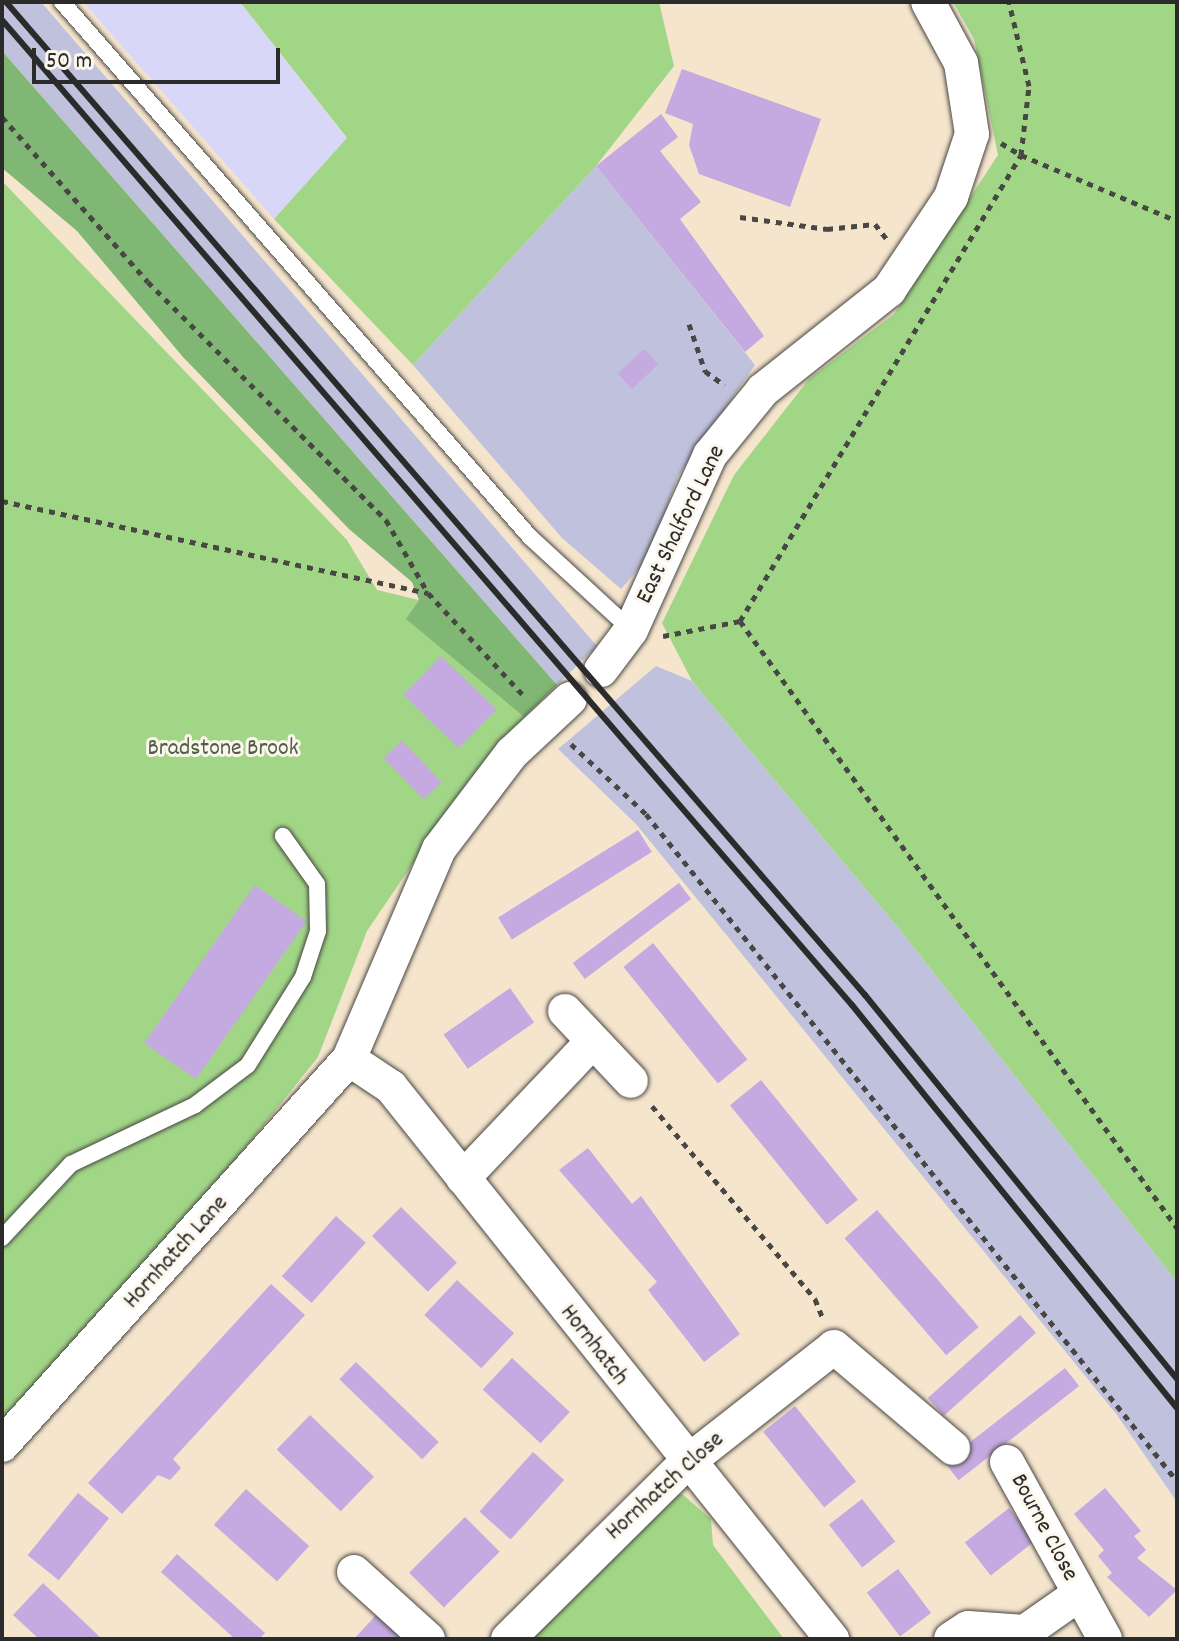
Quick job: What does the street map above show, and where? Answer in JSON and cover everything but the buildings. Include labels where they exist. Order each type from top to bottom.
[{"type":"street","name":"East Shalford Lane","points":[[601,670],[631,630],[710,455],[751,405],[889,290],[951,197],[972,134],[961,63],[928,2]]},
{"type":"street","name":"East Shalford Lane","points":[[349,1059],[439,849],[512,753],[558,710]]},
{"type":"street","points":[[565,1011],[631,1081]]},
{"type":"street","points":[[463,1178],[592,1042]]},
{"type":"street","name":"Hornhatch","points":[[349,1059],[391,1087],[685,1464],[832,1639]]},
{"type":"street","name":"Hornhatch Lane","points":[[2,1445],[349,1059]]},
{"type":"street","points":[[834,1347],[953,1448]]},
{"type":"street","name":"Hornhatch Close","points":[[508,1639],[685,1464],[834,1347]]},
{"type":"street","name":"Bourne Close","points":[[1007,1462],[1105,1639]]},
{"type":"street","points":[[354,1572],[428,1639]]},
{"type":"street","name":"Bourne Close","points":[[951,1639],[968,1628],[1025,1632],[1079,1594]]},
{"type":"lane","points":[[62,2],[540,547],[631,630]]},
{"type":"lane","name":"East Shalford Lane","points":[[558,710],[601,670]]},
{"type":"lane","points":[[2,1238],[71,1164],[195,1105],[248,1065],[303,977],[318,931],[317,884],[283,836]]},
{"type":"path","points":[[674,638],[740,621],[1021,155],[1029,86],[1009,2]]},
{"type":"path","points":[[2,117],[148,282],[386,520],[428,593],[558,710],[646,814],[1177,1481]]},
{"type":"path","points":[[997,142],[1177,221]]},
{"type":"path","points":[[740,217],[827,229],[875,224],[906,264]]},
{"type":"path","points":[[689,324],[705,371],[751,405]]},
{"type":"path","points":[[2,501],[428,593]]},
{"type":"path","points":[[740,621],[1177,1228]]},
{"type":"path","points":[[631,1081],[815,1299],[834,1347]]},
{"type":"shaded area","points":[[2,2],[41,2],[597,646],[557,685],[2,51]]},
{"type":"shaded area","points":[[83,2],[240,2],[347,139],[274,219]]},
{"type":"shaded area","points":[[596,166],[755,365],[678,476],[649,557],[621,589],[562,538],[413,365]]},
{"type":"shaded area","points":[[656,666],[692,681],[901,931],[1177,1282],[1177,1502],[1117,1415],[636,824],[558,749]]},
{"type":"green space","points":[[240,2],[659,2],[674,66],[596,166],[413,365],[274,219],[347,138]]},
{"type":"green space","points":[[953,2],[1177,2],[1177,1282],[901,931],[692,681],[662,623],[734,475],[809,379],[894,314],[998,155],[974,39]]},
{"type":"green space","points":[[2,51],[557,685],[524,717],[406,619],[419,600],[412,582],[349,529],[183,357],[77,231],[2,168]]},
{"type":"green space","name":"Bradstone Brook","points":[[2,181],[347,540],[377,590],[419,600],[407,619],[524,717],[471,778],[367,931],[318,1057],[183,1226],[2,1428]]},
{"type":"green space","points":[[682,1494],[711,1519],[713,1545],[784,1639],[531,1639],[663,1499]]},
{"type":"railway","points":[[6,2],[865,995],[1177,1379]]},
{"type":"railway","points":[[2,20],[852,1005],[1177,1408]]}]
